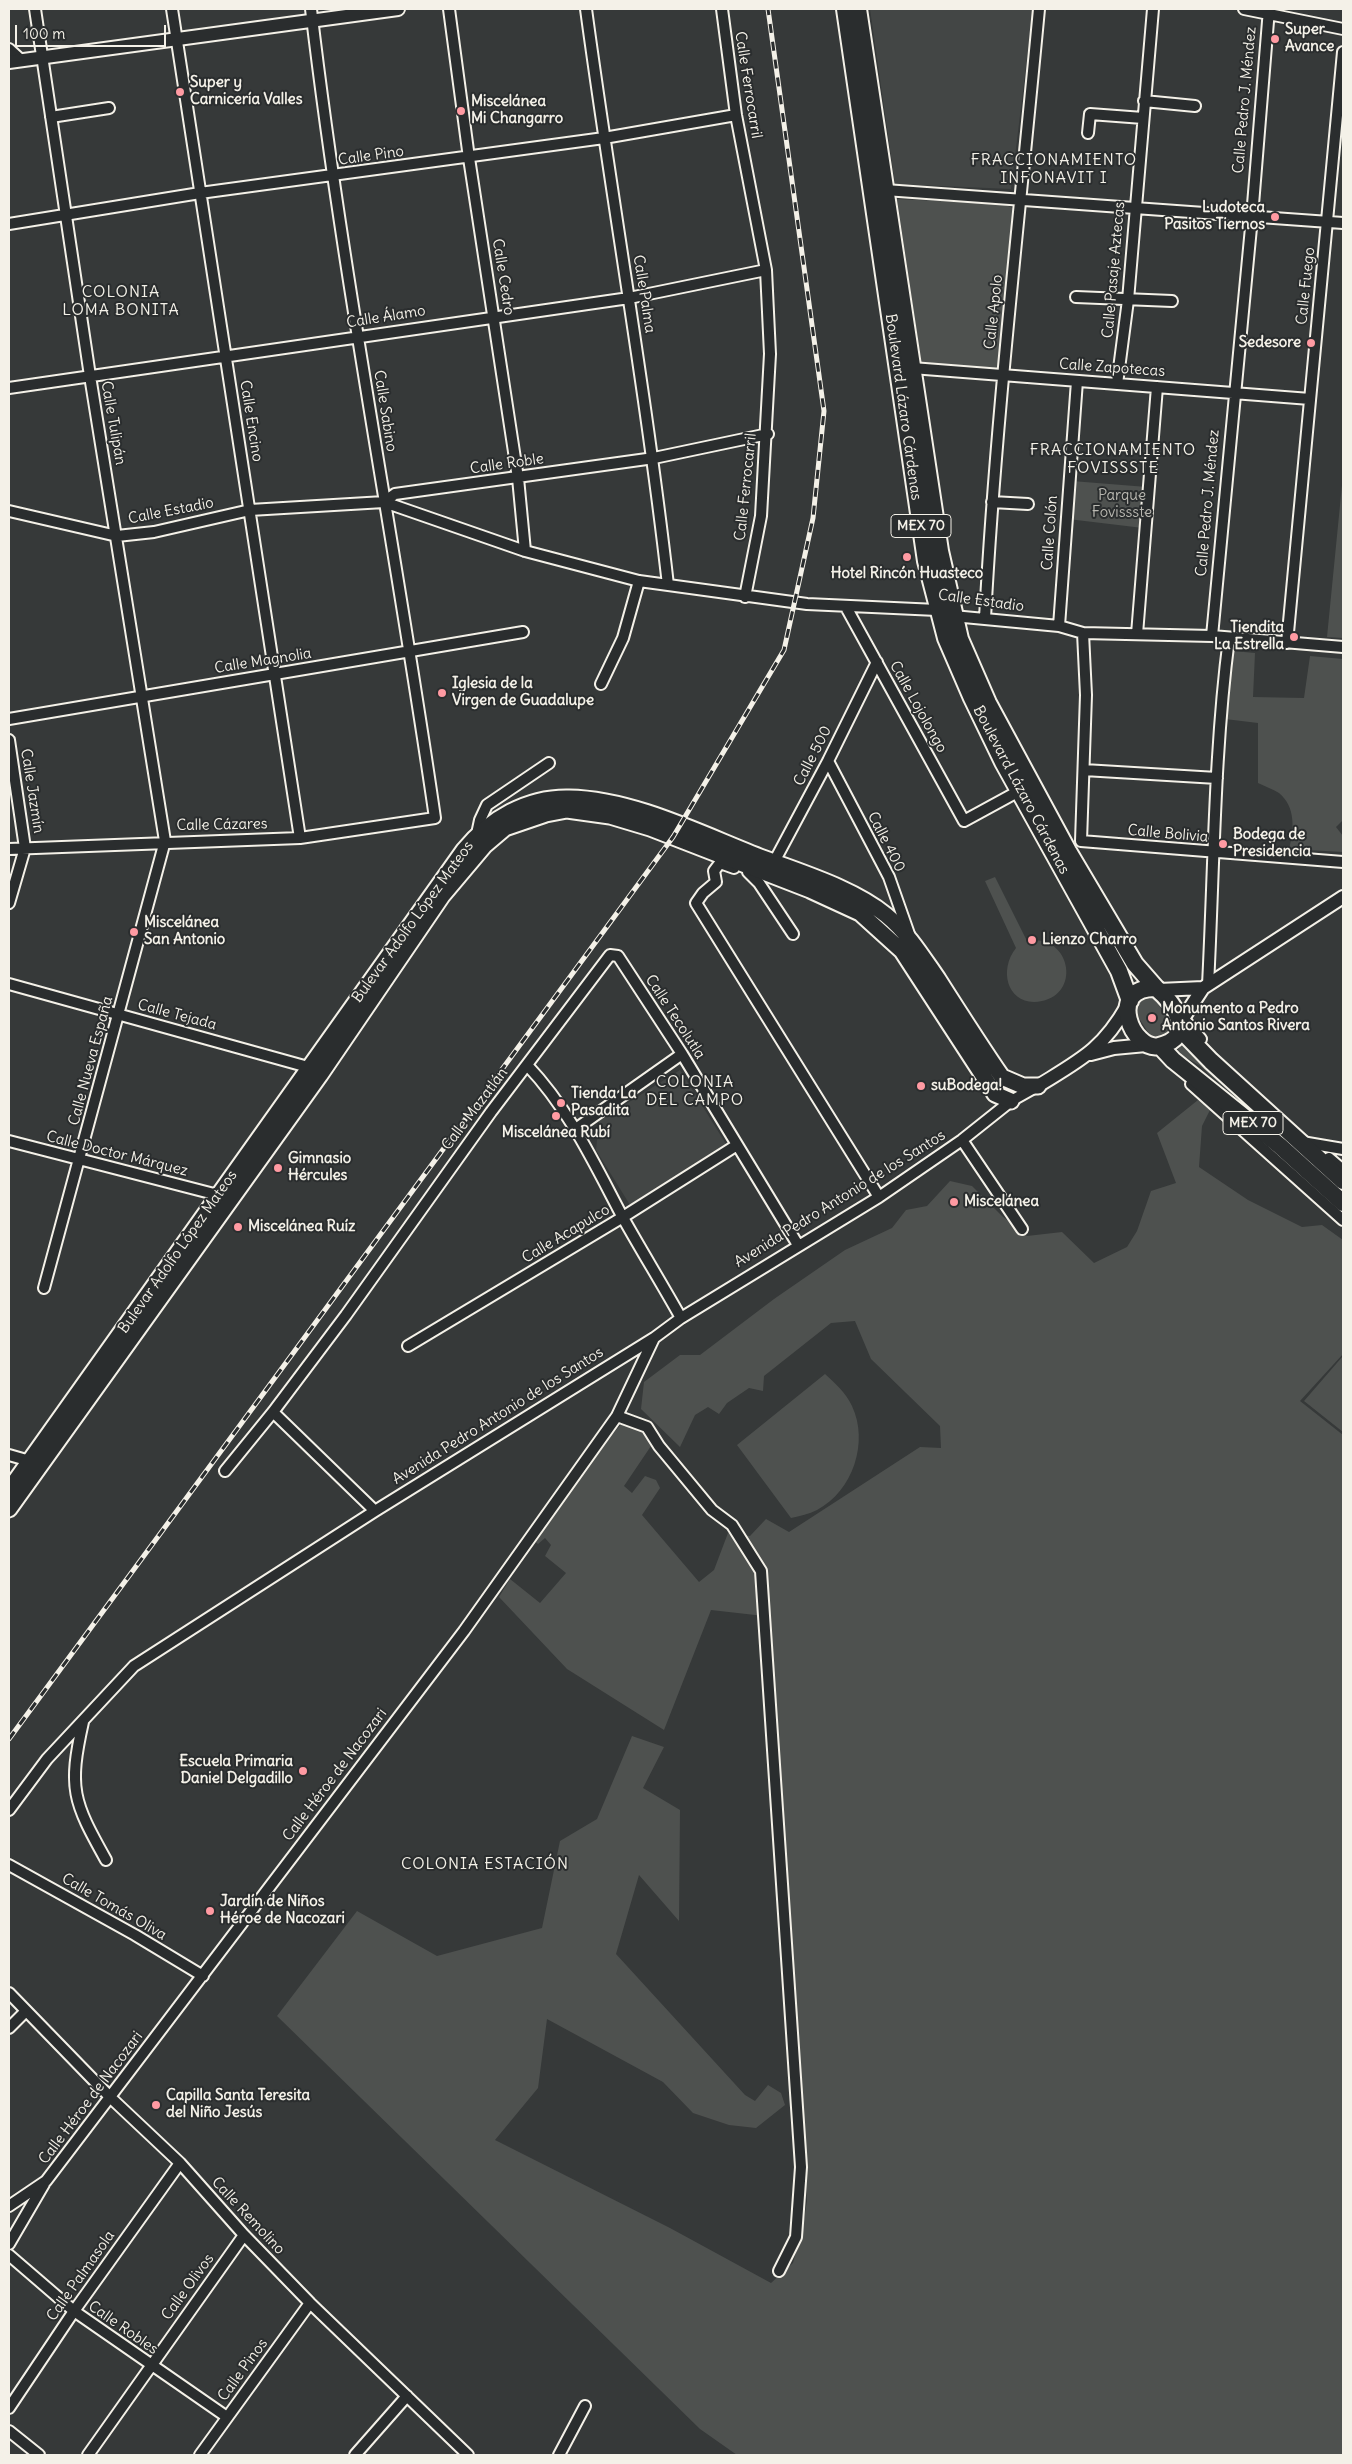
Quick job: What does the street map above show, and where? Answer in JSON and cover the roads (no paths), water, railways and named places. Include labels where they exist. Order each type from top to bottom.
[{"type":"main road","name":"Boulevard Lázaro Cárdenas","points":[[845,9],[926,562],[937,610],[946,638],[972,698],[1019,791],[1120,971],[1128,1003]]},
{"type":"main road","name":"Boulevard Lázaro Cárdenas","points":[[858,9],[940,551],[953,616],[972,670],[1014,753],[1074,846],[1135,964],[1158,989]]},
{"type":"main road","name":"Bulevar Adolfo López Mateos","points":[[9,1509],[30,1466],[218,1196],[314,1071],[434,890],[477,834],[491,823],[517,809],[542,800],[568,798],[591,800],[635,810],[774,862],[865,900],[886,915],[911,939],[1002,1077],[1023,1086],[1038,1086]]},
{"type":"main road","name":"Bulevar Adolfo López Mateos","points":[[9,1490],[30,1466],[442,896],[485,846],[505,828],[546,814],[568,810],[590,812],[650,828],[749,870],[810,890],[860,913],[902,951],[995,1094],[1011,1101]]},
{"type":"main road","points":[[1128,1003],[1132,996],[1142,989],[1158,989]]},
{"type":"main road","name":"MEX 70","points":[[1158,989],[1173,1006],[1181,1024],[1211,1061],[1302,1140],[1343,1181]]},
{"type":"main road","name":"MEX 70","points":[[1128,1003],[1127,1013],[1133,1029],[1280,1146],[1343,1203]]},
{"type":"main road","points":[[1153,1046],[1170,1041],[1181,1024]]},
{"type":"main road","points":[[1280,1146],[1302,1140]]},
{"type":"street","name":"Calle Tulipán","points":[[36,9],[90,376],[143,696],[164,841]]},
{"type":"street","name":"Calle Encino","points":[[172,9],[300,838]]},
{"type":"street","points":[[9,49],[15,61],[177,40],[312,15],[398,9]]},
{"type":"street","name":"Calle Cedro","points":[[449,9],[469,158],[518,478],[525,551]]},
{"type":"street","name":"Calle Palma","points":[[586,9],[604,138],[654,458],[668,585]]},
{"type":"street","name":"Calle Ferrocarril","points":[[722,9],[736,115],[766,270],[770,354],[768,434],[762,516],[745,597]]},
{"type":"street","name":"Calle Apolo","points":[[985,618],[1002,374],[1022,200],[1039,9]]},
{"type":"street","name":"Calle Pasaje Aztecas","points":[[1117,384],[1128,300],[1153,9]]},
{"type":"street","points":[[1244,9],[1268,12],[1343,29]]},
{"type":"street","name":"Calle Pedro J. Méndez","points":[[1212,636],[1252,217],[1268,12]]},
{"type":"street","name":"Calle Sabino","points":[[312,15],[332,176],[384,502],[411,651],[435,818]]},
{"type":"street","name":"Calle Fuego","points":[[1287,643],[1343,52]]},
{"type":"street","points":[[1144,101],[1195,106]]},
{"type":"street","points":[[51,118],[109,108]]},
{"type":"street","points":[[1088,133],[1090,114],[1143,118]]},
{"type":"street","name":"Calle Pino","points":[[9,224],[200,193],[469,158],[604,138],[736,115]]},
{"type":"street","points":[[885,190],[1343,223]]},
{"type":"street","name":"Calle Álamo","points":[[9,388],[494,316],[629,298],[766,270]]},
{"type":"street","points":[[1076,297],[1172,301]]},
{"type":"street","name":"Calle Zapotecas","points":[[912,368],[1310,399]]},
{"type":"street","name":"Calle Colón","points":[[1058,626],[1077,382]]},
{"type":"street","points":[[1137,634],[1157,387]]},
{"type":"street","name":"Calle Roble","points":[[250,510],[384,502],[394,494],[654,458],[768,434]]},
{"type":"street","points":[[384,502],[525,551],[639,581],[745,597]]},
{"type":"street","points":[[992,502],[1028,504]]},
{"type":"street","name":"Calle Estadio","points":[[9,510],[117,536],[154,532],[250,510]]},
{"type":"street","points":[[601,684],[623,638],[639,581]]},
{"type":"street","name":"Calle Estadio","points":[[745,597],[846,607],[937,610],[953,616],[1058,626],[1082,633],[1212,636]]},
{"type":"street","name":"Calle Lojolongo","points":[[846,607],[964,821],[1019,791]]},
{"type":"street","name":"Calle Magnolia","points":[[9,719],[522,632]]},
{"type":"street","points":[[1074,846],[1084,770],[1086,695],[1082,633]]},
{"type":"street","points":[[1212,636],[1343,647]]},
{"type":"street","points":[[1205,986],[1215,853],[1217,778],[1223,689],[1229,638]]},
{"type":"street","name":"Calle 500","points":[[774,862],[828,761],[877,662]]},
{"type":"street","name":"Calle Jazmín","points":[[9,740],[25,848]]},
{"type":"street","name":"Calle 400","points":[[828,761],[889,877],[911,939]]},
{"type":"street","points":[[477,834],[480,820],[487,805],[549,763]]},
{"type":"street","points":[[1084,770],[1217,778]]},
{"type":"street","name":"Calle Cázares","points":[[9,849],[164,841],[300,838],[435,818]]},
{"type":"street","name":"Calle Nueva España","points":[[44,1288],[119,1015],[164,841]]},
{"type":"street","name":"Calle Bolivia","points":[[1074,846],[1343,862]]},
{"type":"street","points":[[9,903],[25,848]]},
{"type":"street","points":[[793,934],[749,870],[720,864],[714,870],[716,882],[703,893],[696,903],[878,1197]]},
{"type":"street","points":[[1343,897],[1205,986],[1181,1024],[1302,1140],[1343,1170]]},
{"type":"street","name":"Calle Tecolutla","points":[[527,1065],[610,955],[618,956],[682,1054],[798,1245]]},
{"type":"street","name":"Calle Tejada","points":[[9,984],[314,1071]]},
{"type":"street","points":[[1158,989],[1205,986]]},
{"type":"street","points":[[1038,1086],[1089,1055],[1113,1030],[1128,1003]]},
{"type":"street","points":[[1089,1055],[1114,1048],[1153,1046],[1183,1077],[1343,1220]]},
{"type":"street","points":[[576,1128],[682,1054]]},
{"type":"street","name":"Calle Mazatlán","points":[[273,1412],[346,1315],[426,1201],[527,1065],[540,1079],[576,1128],[623,1217],[682,1318]]},
{"type":"street","name":"Avenida Pedro Antonio de los Santos","points":[[9,1810],[47,1759],[134,1666],[375,1511],[654,1338],[682,1318],[798,1245],[878,1197],[962,1140],[1011,1101],[1038,1086]]},
{"type":"street","points":[[962,1140],[1022,1229]]},
{"type":"street","points":[[1302,1140],[1343,1149]]},
{"type":"street","name":"Calle Doctor Márquez","points":[[9,1141],[79,1161],[218,1196]]},
{"type":"street","name":"Calle Acapulco","points":[[408,1346],[623,1217],[737,1145]]},
{"type":"street","name":"Calle Héroe de Nacozari","points":[[9,2206],[46,2182],[464,1630],[617,1416],[654,1338]]},
{"type":"street","points":[[225,1471],[273,1412],[375,1511]]},
{"type":"street","points":[[617,1416],[647,1427],[659,1446],[712,1510],[732,1525],[761,1571],[801,2166],[796,2237],[778,2271]]},
{"type":"street","points":[[9,1455],[30,1466]]},
{"type":"street","points":[[83,1721],[74,1772],[77,1804],[106,1860]]},
{"type":"street","name":"Calle Tomás Oliva","points":[[9,1865],[203,1976]]},
{"type":"street","name":"Calle Remolino","points":[[9,1993],[111,2098],[180,2163],[244,2235],[310,2303],[468,2455]]},
{"type":"street","points":[[9,2028],[26,2011]]},
{"type":"street","name":"Calle Palmasola","points":[[9,2408],[74,2311],[180,2163]]},
{"type":"street","points":[[9,2244],[46,2182]]},
{"type":"street","name":"Calle Olivos","points":[[88,2455],[244,2235]]},
{"type":"street","name":"Calle Robles","points":[[9,2255],[74,2311],[227,2417]]},
{"type":"street","name":"Calle Pinos","points":[[200,2455],[310,2303]]},
{"type":"street","points":[[355,2455],[407,2396]]},
{"type":"street","points":[[559,2455],[585,2406]]},
{"type":"street","points":[[9,2431],[39,2455]]},
{"type":"railway","points":[[9,1739],[673,837],[784,650],[813,518],[824,411],[768,9]]},
{"type":"place","name":"Super Avance","points":[[1275,39]]},
{"type":"place","name":"Super y Carnicería Valles","points":[[180,92]]},
{"type":"place","name":"Miscelánea Mi Changarro","points":[[461,111]]},
{"type":"place","name":"Ludoteca Pasitos Tiernos","points":[[1275,217]]},
{"type":"place","name":"Sedesore","points":[[1311,343]]},
{"type":"place","name":"Hotel Rincón Huasteco","points":[[907,557]]},
{"type":"place","name":"Tiendita La Estrella","points":[[1294,637]]},
{"type":"place","name":"Iglesia de la Virgen de Guadalupe","points":[[442,693]]},
{"type":"place","name":"Bodega de Presidencia","points":[[1223,844]]},
{"type":"place","name":"Miscelánea San Antonio","points":[[134,932]]},
{"type":"place","name":"Lienzo Charro","points":[[1032,940]]},
{"type":"place","name":"Monumento a Pedro Antonio Santos Rivera","points":[[1152,1018]]},
{"type":"place","name":"suBodega!","points":[[921,1086]]},
{"type":"place","name":"Tienda La Pasadita","points":[[561,1103]]},
{"type":"place","name":"Miscelánea Rubí","points":[[556,1116]]},
{"type":"place","name":"Gimnasio Hércules","points":[[278,1168]]},
{"type":"place","name":"Miscelánea","points":[[954,1202]]},
{"type":"place","name":"Miscelánea Ruíz","points":[[238,1227]]},
{"type":"place","name":"Escuela Primaria Daniel Delgadillo","points":[[303,1771]]},
{"type":"place","name":"Jardín de Niños Héroe de Nacozari","points":[[210,1911]]},
{"type":"place","name":"Capilla Santa Teresita del Niño Jesús","points":[[156,2105]]},
{"type":"district","name":"FRACCIONAMIENTO INFONAVIT I","points":[[1054,169]]},
{"type":"district","name":"COLONIA LOMA BONITA","points":[[121,301]]},
{"type":"district","name":"FRACCIONAMIENTO FOVISSSTE","points":[[1113,459]]},
{"type":"district","name":"COLONIA DEL CAMPO","points":[[695,1091]]},
{"type":"district","name":"COLONIA ESTACIÓN","points":[[485,1864]]},
{"type":"park label","name":"Parque Fovissste","points":[[1122,504]]}]
